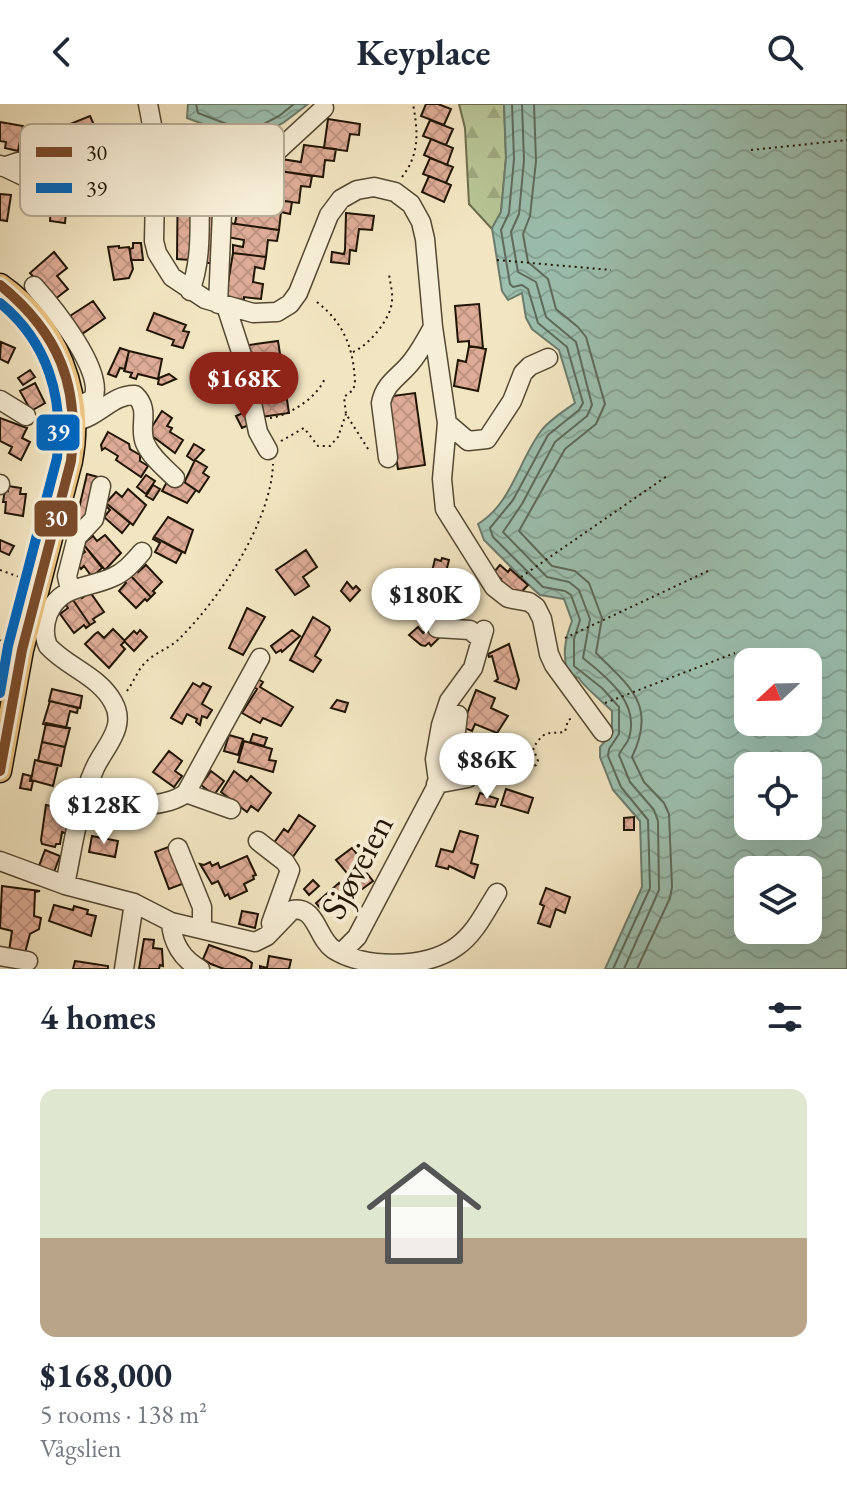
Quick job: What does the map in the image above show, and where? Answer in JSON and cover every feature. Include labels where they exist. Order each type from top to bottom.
[{"type":"main road","points":[[0,285],[24,304],[48,335],[69,381],[74,421],[71,461],[38,585],[11,650],[0,771]]},
{"type":"street","points":[[148,104],[152,124]]},
{"type":"street","points":[[284,145],[324,108]]},
{"type":"street","points":[[1,166],[20,175]]},
{"type":"street","points":[[153,216],[157,253],[172,277],[190,291],[222,305],[264,314],[283,309],[298,293],[333,207],[357,190],[374,187],[391,190],[411,204],[421,222],[425,239],[433,327],[447,423],[444,431],[442,498],[450,519],[494,587],[508,598],[529,602],[536,607],[554,665],[603,732]]},
{"type":"street","points":[[190,291],[197,262],[198,216]]},
{"type":"street","points":[[223,216],[222,305],[242,355],[258,432],[270,448]]},
{"type":"street","points":[[34,286],[52,305],[76,342],[97,389],[93,399],[74,421]]},
{"type":"street","points":[[382,460],[383,395],[390,381],[412,362],[433,327]]},
{"type":"street","points":[[447,423],[468,441],[487,439],[512,401],[523,373],[530,366],[548,358]]},
{"type":"street","points":[[74,421],[92,417],[122,396],[135,395],[145,409],[143,430],[147,448],[175,478]]},
{"type":"street","points":[[0,400],[26,416]]},
{"type":"street","points":[[70,590],[67,576],[77,537],[94,519],[101,486]]},
{"type":"street","points":[[65,885],[83,804],[95,766],[117,727],[117,715],[113,701],[92,678],[52,650],[45,640],[45,627],[50,611],[70,590],[115,576],[142,552]]},
{"type":"street","points":[[437,628],[482,634],[473,668],[449,701],[444,756]]},
{"type":"street","points":[[83,804],[157,804],[175,800],[186,793],[260,658]]},
{"type":"street","points":[[458,715],[437,782],[472,773]]},
{"type":"street","name":"Sjøveien","points":[[342,952],[357,937],[437,782]]},
{"type":"street","points":[[186,793],[231,809]]},
{"type":"street","points":[[258,841],[285,862],[290,870],[271,923],[273,930]]},
{"type":"street","points":[[178,848],[202,907],[202,929]]},
{"type":"street","name":"Sjøveien","points":[[0,861],[65,885],[134,903],[171,922],[255,942],[263,939],[288,913],[296,908],[301,909],[310,915],[330,947],[360,963],[380,965],[449,952],[476,927],[497,893]]},
{"type":"street","points":[[124,969],[134,903]]},
{"type":"street","points":[[171,922],[181,953],[200,969]]},
{"type":"street","points":[[0,956],[28,961]]},
{"type":"path","points":[[391,190],[413,159],[417,138],[413,104]]},
{"type":"path","points":[[751,150],[847,140]]},
{"type":"path","points":[[497,260],[611,270]]},
{"type":"path","points":[[352,353],[360,349],[387,317],[392,301],[389,274]]},
{"type":"path","points":[[113,701],[129,688],[143,665],[179,639],[219,592],[250,539],[269,493],[273,467],[270,448],[304,428],[318,446],[330,446],[338,437],[346,414],[344,397],[355,384],[352,353],[341,325],[317,302]]},
{"type":"path","points":[[260,420],[287,416],[322,386],[325,378]]},
{"type":"path","points":[[346,414],[382,460]]},
{"type":"path","points":[[26,416],[60,431],[74,421]]},
{"type":"path","points":[[521,577],[667,476]]},
{"type":"path","points":[[0,570],[38,585]]},
{"type":"path","points":[[565,638],[710,570]]},
{"type":"path","points":[[605,703],[734,653]]},
{"type":"path","points":[[472,773],[503,779],[536,765],[538,761],[533,748],[541,736],[547,732],[565,732],[568,720],[575,718]]},
{"type":"green space","points":[[459,104],[504,104],[506,158],[501,212],[492,229],[469,204],[465,128]]},
{"type":"water","points":[[188,104],[308,104],[281,124],[203,124],[187,118]]},
{"type":"water","points":[[504,104],[847,104],[847,969],[605,969],[642,887],[640,821],[613,790],[600,757],[600,747],[612,733],[612,711],[579,678],[568,674],[565,647],[572,621],[564,599],[540,595],[484,540],[478,524],[507,494],[541,431],[575,403],[559,350],[532,329],[526,318],[522,293],[508,300],[502,291],[492,228],[501,212],[506,158]]},
{"type":"building","points":[[426,104],[451,109],[444,125],[421,116]]},
{"type":"building","points":[[90,116],[94,124],[70,124]]},
{"type":"building","points":[[328,119],[360,124],[359,135],[350,134],[347,151],[324,148]]},
{"type":"building","points":[[430,120],[453,129],[446,145],[423,136]]},
{"type":"building","points":[[0,122],[20,125],[18,151],[5,148],[6,142],[0,141]]},
{"type":"building","points":[[431,139],[453,148],[447,165],[424,155]]},
{"type":"building","points":[[304,145],[336,149],[334,161],[325,160],[323,177],[284,172],[284,159],[301,162]]},
{"type":"building","points":[[430,158],[453,167],[446,183],[423,174]]},
{"type":"building","points":[[284,172],[312,176],[310,187],[301,186],[299,203],[284,201]]},
{"type":"building","points":[[429,176],[451,185],[444,202],[422,192]]},
{"type":"building","points":[[0,194],[11,195],[7,221],[0,220]]},
{"type":"building","points":[[284,201],[292,202],[290,214],[284,213]]},
{"type":"building","points":[[346,213],[374,216],[372,230],[359,229],[356,251],[350,250],[349,264],[331,262],[332,252],[344,254]]},
{"type":"building","points":[[50,216],[66,216],[65,223],[50,221]]},
{"type":"building","points":[[177,216],[191,216],[190,260],[177,259]]},
{"type":"building","points":[[203,216],[217,216],[216,260],[203,263]]},
{"type":"building","points":[[236,216],[281,216],[279,230],[235,224]]},
{"type":"building","points":[[229,223],[279,230],[277,241],[268,240],[266,257],[233,253],[233,245],[243,247],[244,240],[227,237]]},
{"type":"building","points":[[133,243],[141,243],[143,260],[131,260]]},
{"type":"building","points":[[108,247],[129,247],[133,269],[129,278],[114,280]]},
{"type":"building","points":[[54,252],[67,268],[57,276],[68,289],[54,300],[30,273]]},
{"type":"building","points":[[233,253],[266,257],[264,269],[255,267],[253,282],[263,284],[261,299],[244,297],[244,300],[226,295]]},
{"type":"building","points":[[93,301],[105,318],[82,334],[70,316]]},
{"type":"building","points":[[479,304],[483,348],[469,346],[469,341],[458,342],[455,306]]},
{"type":"building","points":[[154,313],[186,325],[183,331],[189,332],[183,348],[172,345],[174,340],[147,330]]},
{"type":"building","points":[[278,341],[289,413],[261,417],[249,345]]},
{"type":"building","points":[[1,342],[15,348],[8,363],[0,359]]},
{"type":"building","points":[[469,346],[486,349],[478,391],[454,386],[458,360],[466,362]]},
{"type":"building","points":[[120,348],[129,351],[125,369],[120,368],[116,377],[108,374]]},
{"type":"building","points":[[129,351],[162,359],[158,379],[138,374],[136,379],[130,377],[132,373],[124,371]]},
{"type":"building","points":[[30,370],[35,377],[23,385],[18,378]]},
{"type":"building","points":[[169,374],[176,379],[158,384],[159,378]]},
{"type":"building","points":[[35,383],[45,403],[31,411],[20,391]]},
{"type":"building","points":[[415,393],[425,465],[398,469],[385,397]]},
{"type":"building","points":[[162,411],[172,418],[167,426],[172,428],[170,432],[183,440],[175,453],[148,433]]},
{"type":"building","points":[[247,411],[253,423],[242,428],[236,416]]},
{"type":"building","points":[[0,418],[27,428],[22,438],[30,442],[21,460],[9,453],[12,447],[0,441]]},
{"type":"building","points":[[108,432],[129,444],[130,449],[140,455],[140,461],[148,466],[141,477],[116,460],[118,456],[105,448],[102,450],[101,445]]},
{"type":"building","points":[[194,444],[204,450],[194,461],[187,456]]},
{"type":"building","points":[[195,460],[207,467],[203,473],[209,477],[199,492],[181,480],[185,481]]},
{"type":"building","points":[[87,474],[98,477],[87,523],[76,521]]},
{"type":"building","points":[[146,475],[155,481],[146,494],[137,487]]},
{"type":"building","points":[[168,480],[181,480],[196,490],[187,503],[162,491]]},
{"type":"building","points":[[153,485],[160,489],[153,500],[146,496]]},
{"type":"building","points":[[8,486],[21,488],[20,494],[26,494],[23,516],[5,513],[6,502],[3,502]]},
{"type":"building","points":[[128,489],[146,505],[133,525],[106,503],[116,492],[122,497]]},
{"type":"building","points":[[106,503],[130,523],[122,533],[104,517],[110,510]]},
{"type":"building","points":[[168,517],[193,530],[185,553],[154,537]]},
{"type":"building","points":[[105,535],[121,553],[105,570],[83,544],[93,536],[97,541]]},
{"type":"building","points":[[154,537],[182,552],[176,563],[155,552],[160,543]]},
{"type":"building","points":[[0,540],[14,546],[9,555],[0,551]]},
{"type":"building","points":[[83,544],[102,568],[92,577],[84,566],[81,569],[77,564],[77,558],[85,552],[81,546]]},
{"type":"building","points":[[306,550],[317,567],[303,577],[309,586],[295,595],[276,570]]},
{"type":"building","points":[[442,558],[449,560],[446,572],[453,573],[447,593],[434,589],[433,592],[428,588],[435,559],[441,561]]},
{"type":"building","points":[[146,565],[162,582],[151,597],[127,572],[133,566],[138,572]]},
{"type":"building","points":[[500,565],[508,572],[510,569],[528,585],[516,598],[498,582],[501,579],[494,572]]},
{"type":"building","points":[[127,572],[151,597],[136,608],[119,591],[126,583],[121,578]]},
{"type":"building","points":[[347,582],[353,589],[356,586],[360,590],[350,601],[341,591]]},
{"type":"building","points":[[78,592],[82,598],[90,592],[104,612],[90,625],[71,597]]},
{"type":"building","points":[[71,597],[90,625],[86,628],[84,625],[74,633],[60,614],[68,608],[64,602]]},
{"type":"building","points":[[247,608],[265,617],[243,655],[229,648]]},
{"type":"building","points":[[313,617],[330,630],[315,656],[321,660],[313,672],[290,660]]},
{"type":"building","points":[[432,625],[441,636],[431,646],[429,643],[421,645],[409,635],[418,627],[423,633]]},
{"type":"building","points":[[113,629],[125,641],[121,645],[125,649],[109,668],[85,644],[98,632],[104,638]]},
{"type":"building","points":[[140,630],[147,637],[134,651],[124,641],[134,631],[137,634]]},
{"type":"building","points":[[292,630],[300,636],[282,652],[276,653],[271,646]]},
{"type":"building","points":[[509,644],[519,680],[516,689],[495,681],[498,679],[492,656],[488,654]]},
{"type":"building","points":[[256,678],[263,682],[260,687],[293,707],[281,726],[263,718],[260,723],[242,713],[257,689],[252,686]]},
{"type":"building","points":[[193,683],[211,687],[202,704],[212,710],[207,718],[202,716],[200,725],[197,719],[187,714],[182,724],[171,718]]},
{"type":"building","points":[[52,689],[82,696],[80,708],[49,701]]},
{"type":"building","points":[[476,690],[495,698],[491,708],[508,716],[497,733],[475,724],[472,731],[462,727]]},
{"type":"building","points":[[337,700],[348,703],[345,712],[331,708]]},
{"type":"building","points":[[50,701],[78,708],[77,713],[70,711],[66,728],[43,724]]},
{"type":"building","points":[[46,723],[70,728],[65,747],[42,742]]},
{"type":"building","points":[[253,734],[267,738],[264,746],[250,742]]},
{"type":"building","points":[[229,735],[243,739],[238,755],[224,751]]},
{"type":"building","points":[[244,741],[272,749],[269,760],[276,761],[273,772],[238,762]]},
{"type":"building","points":[[42,742],[65,747],[61,766],[38,761]]},
{"type":"building","points":[[169,751],[182,761],[175,771],[182,776],[174,787],[153,772]]},
{"type":"building","points":[[35,760],[58,765],[53,786],[31,780]]},
{"type":"building","points":[[211,771],[224,781],[214,795],[201,785]]},
{"type":"building","points":[[234,771],[247,781],[251,776],[271,793],[258,811],[251,806],[247,812],[221,792]]},
{"type":"building","points":[[23,774],[31,776],[31,790],[20,788]]},
{"type":"building","points":[[506,789],[533,798],[528,813],[501,805]]},
{"type":"building","points":[[480,793],[498,799],[495,807],[476,804]]},
{"type":"building","points":[[46,805],[68,810],[65,819],[70,820],[67,834],[62,832],[60,844],[55,847],[42,844],[41,840]]},
{"type":"building","points":[[299,815],[315,826],[292,858],[273,844],[284,829],[288,832]]},
{"type":"building","points":[[634,817],[634,830],[624,830],[624,818]]},
{"type":"building","points":[[460,831],[478,836],[471,863],[478,865],[474,878],[449,866],[448,869],[436,866],[441,849],[453,852]]},
{"type":"building","points":[[92,836],[118,841],[115,857],[89,852]]},
{"type":"building","points":[[171,846],[185,883],[169,889],[155,852]]},
{"type":"building","points":[[352,848],[368,868],[366,872],[373,881],[361,890],[336,860]]},
{"type":"building","points":[[45,850],[60,856],[54,872],[39,866]]},
{"type":"building","points":[[247,856],[256,875],[244,884],[247,891],[230,899],[228,894],[225,896],[218,881],[212,884],[200,864],[210,862],[212,866],[218,863],[220,868]]},
{"type":"building","points":[[313,880],[319,886],[309,895],[304,889]]},
{"type":"building","points":[[339,883],[352,901],[342,909],[336,902],[325,914],[316,903]]},
{"type":"building","points":[[2,886],[40,891],[35,892],[34,916],[41,918],[39,929],[30,934],[25,953],[9,951],[12,931],[0,928]]},
{"type":"building","points":[[546,888],[570,897],[565,913],[556,909],[550,927],[538,923]]},
{"type":"building","points":[[54,905],[73,910],[74,906],[96,916],[91,936],[49,921]]},
{"type":"building","points":[[242,911],[258,914],[255,928],[239,924]]},
{"type":"building","points":[[144,939],[154,940],[153,948],[162,949],[163,966],[160,965],[159,969],[139,969]]},
{"type":"building","points":[[209,945],[245,958],[252,963],[251,969],[224,969],[211,964],[203,959]]},
{"type":"building","points":[[269,956],[291,960],[289,969],[260,969],[260,966],[267,968]]},
{"type":"building","points":[[75,961],[108,966],[108,969],[73,969]]},
{"type":"transit line","name":"30","points":[[0,285],[20,303],[51,342],[68,385],[73,434],[71,461],[22,650],[0,771]]},
{"type":"transit line","name":"39","points":[[0,303],[17,318],[41,353],[55,393],[59,436],[57,458],[8,646],[0,693]]}]
